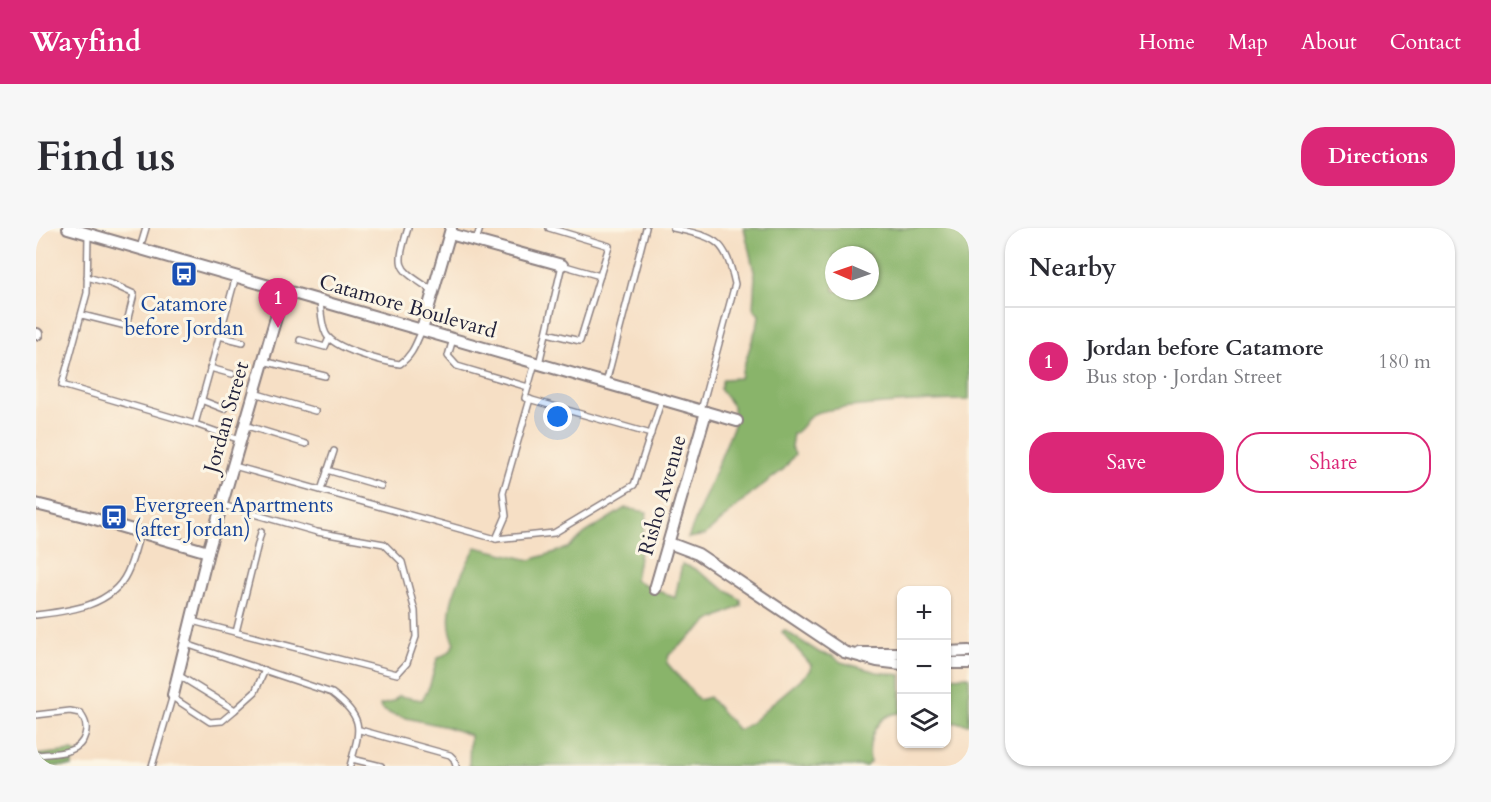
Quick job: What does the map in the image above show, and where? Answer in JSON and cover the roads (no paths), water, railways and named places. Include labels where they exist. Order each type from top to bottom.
[{"type":"street","name":"Catamore Boulevard","points":[[69,228],[737,422]]},
{"type":"street","points":[[422,330],[451,231],[476,241],[562,265]]},
{"type":"street","name":"Jordan Street","points":[[172,696],[221,504],[284,290]]},
{"type":"street","name":"Risho Avenue","points":[[655,589],[704,411]]},
{"type":"street","points":[[36,504],[208,552]]},
{"type":"street","points":[[669,543],[698,554],[844,652],[877,661],[897,663]]},
{"type":"street","points":[[951,652],[969,651]]},
{"type":"street","points":[[851,654],[897,652]]},
{"type":"street","points":[[951,663],[969,663]]},
{"type":"lane","points":[[140,248],[146,228]]},
{"type":"lane","points":[[408,228],[399,257],[404,271],[433,291]]},
{"type":"lane","points":[[476,241],[480,228]]},
{"type":"lane","points":[[547,333],[580,341],[609,246],[549,228]]},
{"type":"lane","points":[[606,384],[646,228]]},
{"type":"lane","points":[[673,228],[710,237],[723,248],[735,284],[704,411]]},
{"type":"lane","points":[[88,233],[87,293],[62,385],[195,424],[240,440]]},
{"type":"lane","points":[[600,276],[562,265],[547,333],[525,398],[651,434]]},
{"type":"lane","points":[[195,424],[236,276]]},
{"type":"lane","points":[[81,315],[126,326],[134,294],[112,284],[87,277]]},
{"type":"lane","points":[[320,300],[321,316],[329,338],[356,353],[400,364],[415,348],[422,330]]},
{"type":"lane","points":[[219,336],[243,342]]},
{"type":"lane","points":[[300,340],[325,347],[329,338]]},
{"type":"lane","points":[[453,339],[448,356],[457,366],[528,387]]},
{"type":"lane","points":[[263,361],[325,376]]},
{"type":"lane","points":[[210,368],[232,374]]},
{"type":"lane","points":[[254,393],[315,411]]},
{"type":"lane","points":[[496,539],[506,516],[503,493],[530,399]]},
{"type":"lane","points":[[232,466],[496,539],[554,533],[634,485],[662,399]]},
{"type":"lane","points":[[201,400],[224,409]]},
{"type":"lane","points":[[244,425],[306,444]]},
{"type":"lane","points":[[321,490],[334,451]]},
{"type":"lane","points":[[327,470],[381,486]]},
{"type":"lane","points":[[192,621],[397,674],[407,663],[416,637],[415,611],[402,562],[384,544],[317,532],[221,504]]},
{"type":"lane","points":[[36,615],[84,607],[108,594],[127,574],[140,532]]},
{"type":"lane","points":[[236,632],[261,532]]},
{"type":"lane","points":[[186,644],[332,693],[349,706],[360,730],[350,766]]},
{"type":"lane","points":[[152,766],[172,696],[210,722],[222,721],[255,693],[265,670]]},
{"type":"lane","points":[[178,675],[235,710]]},
{"type":"lane","points":[[36,715],[70,711],[80,713],[86,725],[86,734],[81,745],[72,750],[36,755]]},
{"type":"lane","points":[[360,730],[450,755],[456,766]]},
{"type":"lane","points":[[352,759],[381,766]]},
{"type":"place","name":"Catamore before Jordan","points":[[184,274]]},
{"type":"place","name":"Jordan before Catamore","points":[[278,328]]},
{"type":"place","name":"Evergreen Apartments (after Jordan)","points":[[114,517]]}]
